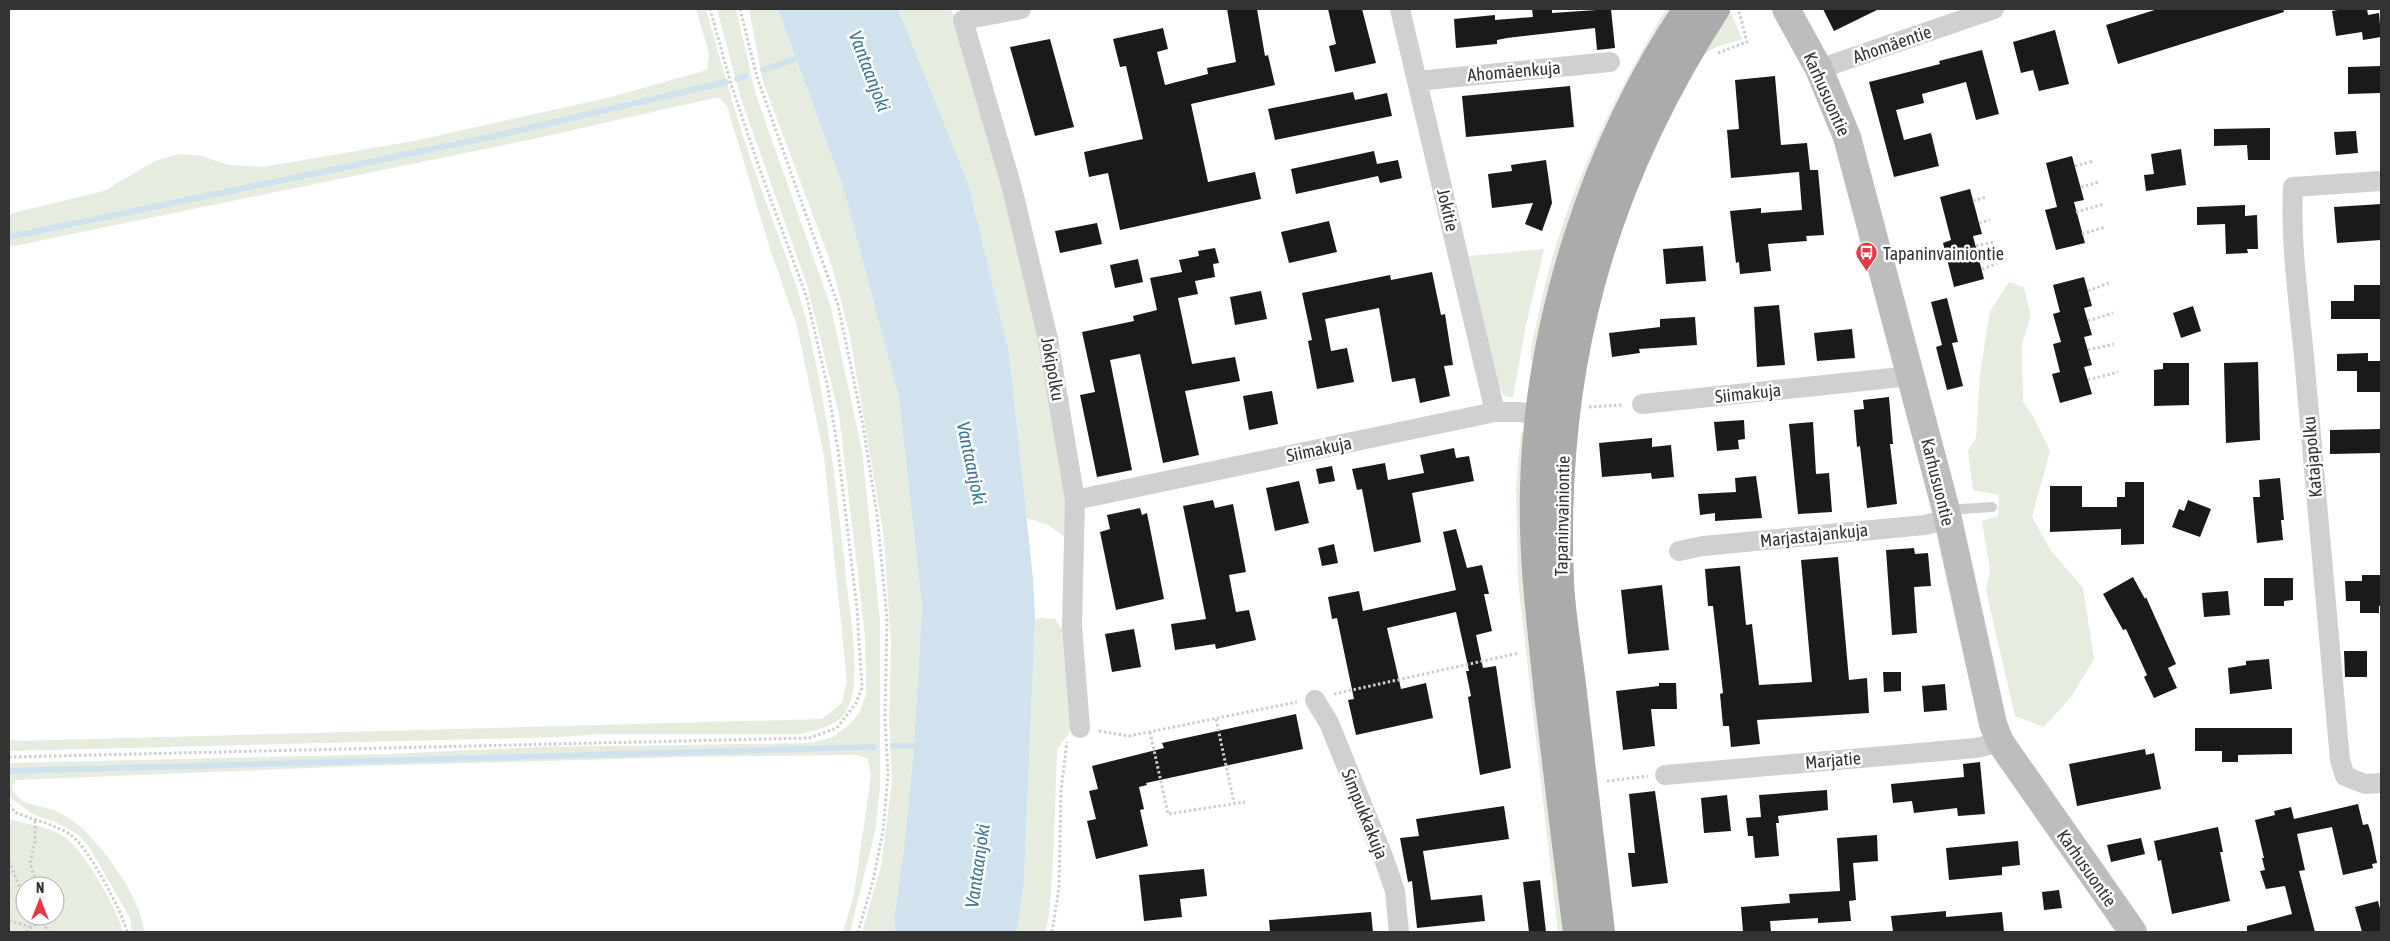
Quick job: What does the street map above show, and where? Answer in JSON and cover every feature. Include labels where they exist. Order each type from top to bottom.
[{"type":"main road","name":"Tapaninvainiontie","points":[[1602,932],[1560,585],[1563,289],[1584,220],[1611,150],[1662,47],[1687,9]]},
{"type":"main road","name":"Tapaninvainiontie","points":[[1577,932],[1539,608],[1534,547],[1534,487],[1563,413],[1587,293],[1608,224],[1634,157],[1685,57],[1716,9]]},
{"type":"street","name":"Jokipolku","points":[[1021,9],[964,20],[1012,188],[1048,339],[1074,500],[1072,626],[1080,728]]},
{"type":"street","name":"Jokitie","points":[[1400,9],[1495,412]]},
{"type":"street","name":"Karhusuontie","points":[[1786,9],[1819,69],[1847,137],[1947,514],[1993,724],[2000,742],[2133,932]]},
{"type":"street","name":"Ahomäentie","points":[[1819,69],[1994,9]]},
{"type":"street","name":"Ahomäenkuja","points":[[1417,81],[1610,62]]},
{"type":"street","name":"Katajapolku","points":[[2381,181],[2293,187],[2292,208],[2294,263],[2340,760],[2345,776],[2365,784],[2381,783]]},
{"type":"street","name":"Siimakuja","points":[[1642,404],[1911,376]]},
{"type":"street","name":"Siimakuja","points":[[1074,500],[1495,412],[1563,413]]},
{"type":"street","name":"Marjastajankuja","points":[[1679,551],[1703,546],[1925,524],[1947,514]]},
{"type":"street","name":"Simpukkakuja","points":[[1315,700],[1329,723],[1395,891],[1399,932]]},
{"type":"street","name":"Marjatie","points":[[1666,775],[1976,748],[2000,742]]},
{"type":"lane","points":[[1947,514],[1992,507]]},
{"type":"path","points":[[9,757],[808,738],[837,728],[856,703],[862,688],[857,609],[848,529],[828,389],[806,298],[731,84],[710,9]]},
{"type":"path","points":[[740,9],[757,77],[838,306],[863,424],[876,515],[886,618],[885,720],[888,774],[883,831],[873,881],[858,932]]},
{"type":"path","points":[[1714,54],[1747,42],[1739,9]]},
{"type":"path","points":[[2075,166],[2094,161]]},
{"type":"path","points":[[2081,187],[2099,182]]},
{"type":"path","points":[[1973,201],[1986,197]]},
{"type":"path","points":[[2076,212],[2104,204]]},
{"type":"path","points":[[1979,223],[1990,220]]},
{"type":"path","points":[[2082,234],[2105,227]]},
{"type":"path","points":[[1976,246],[1994,242]]},
{"type":"path","points":[[1982,269],[1997,264]]},
{"type":"path","points":[[2088,291],[2111,282]]},
{"type":"path","points":[[2088,321],[2113,313]]},
{"type":"path","points":[[2088,350],[2114,344]]},
{"type":"path","points":[[2088,380],[2118,372]]},
{"type":"path","points":[[1563,413],[1642,404]]},
{"type":"path","points":[[1216,719],[1234,803]]},
{"type":"path","points":[[1150,732],[1168,814],[1245,802]]},
{"type":"path","points":[[1052,932],[1059,888],[1064,758]]},
{"type":"path","points":[[1601,782],[1666,775]]},
{"type":"path","points":[[9,805],[16,812],[73,836],[94,865],[124,917],[128,932]]},
{"type":"path","points":[[35,821],[35,841],[30,863],[35,876]]},
{"type":"path","points":[[9,861],[15,876]]},
{"type":"path","points":[[9,921],[32,927]]},
{"type":"path","points":[[26,932],[32,927]]},
{"type":"shaded area","points":[[696,9],[706,9],[744,138],[797,288],[815,357],[832,459],[853,638],[855,672],[853,687],[850,701],[841,718],[824,727],[800,734],[599,734],[560,737],[9,751],[9,739],[19,741],[822,719],[842,703],[847,682],[824,456],[797,326],[770,249],[727,106],[718,97],[547,136],[9,247],[9,214],[104,191],[153,162],[178,154],[202,156],[228,165],[263,167],[414,141],[611,97],[707,70],[709,53]]},
{"type":"shaded area","points":[[717,9],[736,9],[756,95],[831,307],[862,451],[880,619],[880,790],[875,832],[850,932],[843,932],[854,894],[871,776],[868,759],[858,755],[687,757],[362,766],[16,780],[12,786],[19,798],[30,804],[56,811],[76,823],[108,858],[129,889],[142,919],[144,932],[132,932],[130,918],[91,850],[79,835],[56,822],[34,815],[9,797],[9,763],[390,754],[537,747],[811,743],[833,737],[850,724],[860,712],[866,694],[865,635],[839,415],[807,285],[741,99]]},
{"type":"shaded area","points":[[749,9],[778,9],[843,187],[899,398],[922,606],[914,746],[904,848],[894,918],[895,932],[862,932],[881,866],[892,781],[889,722],[891,644],[884,538],[850,336],[832,266],[763,82]]},
{"type":"shaded area","points":[[898,9],[951,9],[956,23],[994,153],[1039,329],[1068,519],[1064,536],[1046,524],[1026,518],[1009,352],[968,183]]},
{"type":"shaded area","points":[[1666,9],[1678,9],[1540,362],[1531,361],[1532,345],[1547,275],[1573,196],[1606,119]]},
{"type":"shaded area","points":[[1724,9],[1729,9],[1742,39],[1712,49],[1704,55],[1691,70],[1681,88],[1650,155],[1626,214],[1607,273],[1584,369],[1578,370],[1587,321],[1600,274],[1614,227],[1632,182],[1674,93]]},
{"type":"shaded area","points":[[1544,249],[1526,325],[1513,397],[1505,396],[1499,388],[1469,256]]},
{"type":"shaded area","points":[[2009,282],[2024,287],[2031,317],[2022,343],[2023,402],[2033,416],[2050,451],[2032,517],[2051,551],[2083,588],[2094,659],[2071,697],[2044,727],[2015,716],[1986,591],[1990,570],[1982,521],[1998,516],[1999,495],[1973,490],[1968,451],[1976,438],[1980,374],[1990,311]]},
{"type":"shaded area","points":[[1521,431],[1526,436],[1570,932],[1558,932],[1518,581],[1516,488]]},
{"type":"shaded area","points":[[1040,618],[1055,619],[1063,631],[1074,725],[1057,750],[1050,907],[1046,932],[1017,932],[1024,881],[1035,620]]},
{"type":"shaded area","points":[[9,819],[58,833],[67,839],[77,849],[97,877],[114,908],[123,932],[9,932]]},
{"type":"water","name":"Vantaanjoki","points":[[778,9],[898,9],[968,183],[1009,352],[1033,579],[1035,620],[1024,881],[1017,932],[895,932],[894,918],[904,848],[914,746],[922,606],[899,398],[843,187]]},
{"type":"building","points":[[1227,9],[1257,9],[1265,56],[1268,55],[1275,85],[1191,104],[1208,182],[1255,172],[1261,199],[1120,230],[1108,173],[1089,177],[1084,152],[1143,139],[1126,66],[1120,67],[1113,39],[1163,28],[1168,49],[1157,52],[1165,85],[1208,74],[1207,68],[1236,62]]},
{"type":"building","points":[[1328,9],[1362,9],[1376,63],[1335,72],[1329,46],[1336,44]]},
{"type":"building","points":[[1532,9],[1552,9],[1552,13],[1611,9],[1615,48],[1597,50],[1595,28],[1507,38],[1497,40],[1497,44],[1456,48],[1454,19],[1495,15],[1495,20],[1533,17]]},
{"type":"building","points":[[1823,9],[1879,9],[1834,31]]},
{"type":"building","points":[[2158,9],[2283,9],[2284,12],[2118,64],[2106,25]]},
{"type":"building","points":[[2367,9],[2368,15],[2379,13],[2381,37],[2363,40],[2362,32],[2336,36],[2332,11]]},
{"type":"building","points":[[2055,30],[2069,84],[2039,91],[2033,70],[2021,73],[2013,42]]},
{"type":"building","points":[[1050,39],[1074,127],[1035,136],[1010,47]]},
{"type":"building","points":[[1982,50],[1999,114],[1976,120],[1966,82],[1922,94],[1924,103],[1896,110],[1904,140],[1931,133],[1939,166],[1894,177],[1869,82],[1940,64],[1939,61]]},
{"type":"building","points":[[2381,66],[2381,93],[2348,94],[2348,67]]},
{"type":"building","points":[[1775,76],[1781,145],[1807,143],[1810,170],[1818,170],[1824,235],[1806,236],[1807,241],[1768,244],[1771,271],[1740,274],[1739,262],[1736,263],[1730,211],[1761,208],[1761,213],[1802,210],[1799,172],[1731,178],[1727,130],[1739,129],[1735,80]]},
{"type":"building","points":[[1570,86],[1574,127],[1466,137],[1462,96]]},
{"type":"building","points":[[1353,92],[1355,100],[1387,93],[1392,116],[1275,140],[1268,109]]},
{"type":"building","points":[[2270,128],[2270,160],[2248,160],[2247,145],[2214,146],[2214,129]]},
{"type":"building","points":[[2356,131],[2358,153],[2336,155],[2334,132]]},
{"type":"building","points":[[2181,149],[2186,185],[2146,191],[2144,175],[2154,174],[2151,154]]},
{"type":"building","points":[[1374,151],[1377,164],[1398,160],[1402,178],[1380,183],[1378,176],[1296,194],[1291,169]]},
{"type":"building","points":[[2072,156],[2084,200],[2074,202],[2085,243],[2056,250],[2045,210],[2057,207],[2046,163]]},
{"type":"building","points":[[1546,160],[1552,203],[1542,231],[1525,224],[1533,203],[1492,208],[1488,174],[1512,171],[1511,165]]},
{"type":"building","points":[[1970,189],[1982,234],[1973,236],[1984,279],[1954,287],[1943,243],[1951,240],[1940,197]]},
{"type":"building","points":[[2381,204],[2381,240],[2337,243],[2334,207]]},
{"type":"building","points":[[2245,205],[2245,216],[2257,215],[2258,249],[2247,249],[2248,253],[2226,254],[2225,224],[2197,225],[2197,207]]},
{"type":"building","points":[[1329,221],[1337,252],[1289,263],[1281,232]]},
{"type":"building","points":[[1097,223],[1102,244],[1060,253],[1055,231]]},
{"type":"building","points":[[1703,246],[1706,281],[1666,284],[1663,249]]},
{"type":"building","points":[[1215,248],[1219,263],[1213,264],[1215,277],[1195,281],[1198,294],[1178,298],[1192,364],[1235,357],[1240,381],[1185,391],[1199,455],[1163,463],[1140,354],[1110,360],[1132,470],[1097,477],[1080,395],[1095,392],[1082,332],[1134,321],[1133,316],[1157,310],[1150,278],[1182,272],[1179,260],[1199,256],[1198,251]]},
{"type":"building","points":[[1138,259],[1143,282],[1115,288],[1110,265]]},
{"type":"building","points":[[1432,272],[1441,315],[1445,314],[1453,365],[1444,366],[1450,396],[1420,403],[1415,378],[1392,382],[1379,308],[1325,319],[1331,351],[1347,348],[1354,382],[1317,389],[1308,341],[1312,340],[1302,293],[1390,275],[1391,280]]},
{"type":"building","points":[[2084,277],[2092,306],[2084,308],[2092,335],[2084,337],[2092,365],[2084,367],[2092,394],[2060,403],[2052,374],[2060,372],[2053,344],[2061,342],[2053,314],[2060,312],[2053,285]]},
{"type":"building","points":[[2354,285],[2381,285],[2381,319],[2331,319],[2331,301],[2354,301]]},
{"type":"building","points":[[1261,291],[1267,319],[1235,325],[1230,297]]},
{"type":"building","points":[[1947,298],[1958,342],[1952,343],[1963,386],[1947,390],[1936,347],[1942,345],[1931,302]]},
{"type":"building","points":[[1779,305],[1785,365],[1757,367],[1754,307]]},
{"type":"building","points":[[2193,306],[2201,331],[2181,338],[2173,313]]},
{"type":"building","points":[[1695,317],[1697,345],[1639,349],[1640,353],[1612,357],[1609,333],[1660,327],[1660,319]]},
{"type":"building","points":[[1852,329],[1855,358],[1817,361],[1814,333]]},
{"type":"building","points":[[2368,353],[2368,361],[2381,361],[2381,392],[2357,392],[2357,371],[2337,371],[2337,354]]},
{"type":"building","points":[[2258,362],[2260,440],[2226,443],[2224,363]]},
{"type":"building","points":[[2163,363],[2189,363],[2189,405],[2154,406],[2154,370],[2163,369]]},
{"type":"building","points":[[1272,391],[1278,424],[1249,430],[1243,396]]},
{"type":"building","points":[[1889,397],[1893,444],[1890,444],[1897,504],[1867,508],[1860,446],[1857,447],[1854,410],[1864,409],[1863,400]]},
{"type":"building","points":[[1744,420],[1745,439],[1738,440],[1739,449],[1717,451],[1714,422]]},
{"type":"building","points":[[1813,422],[1816,474],[1829,473],[1832,512],[1798,514],[1789,424]]},
{"type":"building","points":[[2381,429],[2381,453],[2330,454],[2330,430]]},
{"type":"building","points":[[1652,438],[1652,447],[1671,445],[1674,477],[1652,479],[1651,473],[1602,477],[1599,443]]},
{"type":"building","points":[[1454,448],[1456,458],[1469,456],[1474,481],[1412,493],[1421,542],[1374,552],[1362,489],[1357,490],[1352,469],[1385,463],[1388,480],[1424,473],[1420,455]]},
{"type":"building","points":[[1332,466],[1335,481],[1319,484],[1316,469]]},
{"type":"building","points":[[1756,476],[1762,518],[1715,521],[1715,513],[1700,515],[1698,494],[1736,492],[1735,478]]},
{"type":"building","points":[[2280,478],[2284,520],[2281,520],[2283,540],[2257,543],[2253,497],[2260,497],[2259,480]]},
{"type":"building","points":[[1299,481],[1309,523],[1275,531],[1266,488]]},
{"type":"building","points":[[2125,482],[2144,482],[2144,544],[2121,545],[2121,529],[2050,532],[2050,486],[2082,486],[2082,507],[2117,507],[2117,497],[2125,497]]},
{"type":"building","points":[[1213,500],[1215,508],[1233,504],[1246,572],[1229,575],[1236,612],[1249,610],[1256,640],[1216,649],[1215,644],[1175,650],[1171,624],[1206,619],[1183,506]]},
{"type":"building","points":[[2188,500],[2211,509],[2200,537],[2172,527],[2179,509],[2184,511]]},
{"type":"building","points":[[1140,508],[1142,515],[1147,513],[1164,599],[1116,610],[1100,532],[1110,529],[1107,515]]},
{"type":"building","points":[[1456,529],[1467,568],[1482,565],[1489,594],[1484,594],[1492,631],[1476,635],[1483,668],[1496,666],[1511,768],[1480,775],[1468,697],[1471,696],[1466,671],[1469,671],[1456,612],[1387,628],[1401,689],[1426,683],[1433,718],[1356,735],[1348,700],[1354,699],[1337,618],[1332,619],[1328,597],[1359,591],[1363,611],[1456,590],[1443,532]]},
{"type":"building","points":[[1334,544],[1338,563],[1322,566],[1318,548]]},
{"type":"building","points":[[1914,548],[1915,554],[1928,553],[1931,586],[1914,587],[1917,633],[1892,635],[1886,550]]},
{"type":"building","points":[[1838,557],[1849,680],[1867,678],[1869,713],[1757,720],[1760,744],[1731,747],[1729,726],[1723,726],[1720,694],[1723,693],[1713,606],[1708,606],[1705,569],[1740,566],[1746,625],[1752,624],[1759,685],[1812,682],[1801,560]]},
{"type":"building","points":[[2362,575],[2381,575],[2381,606],[2379,606],[2379,613],[2360,613],[2360,601],[2346,601],[2345,581],[2362,581]]},
{"type":"building","points":[[2133,577],[2145,599],[2146,597],[2176,664],[2168,668],[2177,688],[2154,698],[2144,677],[2147,675],[2126,629],[2123,630],[2103,594]]},
{"type":"building","points":[[2264,578],[2293,578],[2293,600],[2284,601],[2284,606],[2264,606]]},
{"type":"building","points":[[1662,585],[1669,650],[1628,654],[1621,590]]},
{"type":"building","points":[[2228,591],[2230,615],[2204,617],[2202,593]]},
{"type":"building","points":[[1134,629],[1141,667],[1112,672],[1105,634]]},
{"type":"building","points":[[2344,651],[2367,651],[2367,677],[2345,677]]},
{"type":"building","points":[[2269,659],[2272,689],[2230,694],[2228,668],[2246,665],[2246,661]]},
{"type":"building","points":[[1883,672],[1901,672],[1901,691],[1884,692]]},
{"type":"building","points":[[1659,683],[1676,683],[1677,709],[1651,709],[1655,746],[1623,750],[1616,691],[1659,686]]},
{"type":"building","points":[[1945,684],[1947,710],[1924,712],[1922,686]]},
{"type":"building","points":[[1296,714],[1303,749],[1146,783],[1147,785],[1139,787],[1144,809],[1140,810],[1148,846],[1096,859],[1087,821],[1096,819],[1089,791],[1098,789],[1092,766],[1164,748],[1162,743]]},
{"type":"building","points":[[2195,728],[2292,728],[2292,754],[2238,755],[2238,762],[2222,762],[2222,751],[2195,751]]},
{"type":"building","points":[[2145,749],[2146,755],[2154,753],[2161,789],[2077,806],[2069,764]]},
{"type":"building","points":[[1980,762],[1985,814],[1958,816],[1957,808],[1914,813],[1912,801],[1893,803],[1891,784],[1964,777],[1963,764]]},
{"type":"building","points":[[1827,790],[1828,810],[1778,816],[1779,823],[1776,823],[1779,856],[1755,858],[1753,836],[1748,836],[1746,818],[1761,817],[1759,795]]},
{"type":"building","points":[[1655,791],[1668,883],[1632,887],[1628,853],[1635,853],[1629,794]]},
{"type":"building","points":[[1727,795],[1731,831],[1704,833],[1701,798]]},
{"type":"building","points":[[2358,804],[2363,825],[2368,824],[2371,833],[2377,863],[2372,864],[2373,868],[2343,875],[2332,827],[2297,834],[2305,870],[2299,871],[2315,932],[2247,932],[2247,926],[2292,914],[2285,886],[2266,889],[2260,871],[2265,870],[2262,858],[2264,858],[2255,820],[2275,815],[2274,811],[2291,807],[2294,819]]},
{"type":"building","points":[[1504,806],[1509,839],[1423,851],[1431,900],[1482,895],[1485,921],[1417,928],[1412,881],[1408,882],[1400,838],[1419,836],[1416,819]]},
{"type":"building","points":[[2218,827],[2223,852],[2220,852],[2230,901],[2172,914],[2161,860],[2158,861],[2154,841]]},
{"type":"building","points":[[1877,835],[1878,861],[1853,863],[1856,900],[1849,901],[1851,921],[1818,923],[1818,918],[1770,921],[1771,932],[1743,932],[1741,907],[1790,903],[1789,894],[1840,891],[1837,838]]},
{"type":"building","points":[[2141,838],[2145,854],[2111,862],[2107,845]]},
{"type":"building","points":[[2018,841],[2020,865],[2002,867],[2002,875],[1949,880],[1946,848]]},
{"type":"building","points":[[1204,869],[1207,896],[1180,899],[1182,917],[1144,921],[1139,875]]},
{"type":"building","points":[[1540,880],[1546,932],[1529,932],[1523,882]]},
{"type":"building","points":[[2059,890],[2062,908],[2044,910],[2042,892]]},
{"type":"building","points":[[2378,901],[2381,913],[2381,932],[2362,932],[2355,907]]},
{"type":"building","points":[[1946,911],[1946,917],[2002,912],[2004,932],[1893,932],[1891,916]]},
{"type":"building","points":[[1371,912],[1373,932],[1270,932],[1269,920]]},
{"type":"waterway","points":[[763,70],[795,59]]},
{"type":"waterway","points":[[737,79],[745,76]]},
{"type":"waterway","points":[[9,237],[495,136],[726,82]]},
{"type":"waterway","points":[[893,746],[914,746]]},
{"type":"waterway","points":[[9,771],[874,747]]},
{"type":"place","name":"Tapaninvainiontie","points":[[1867,272]]}]
